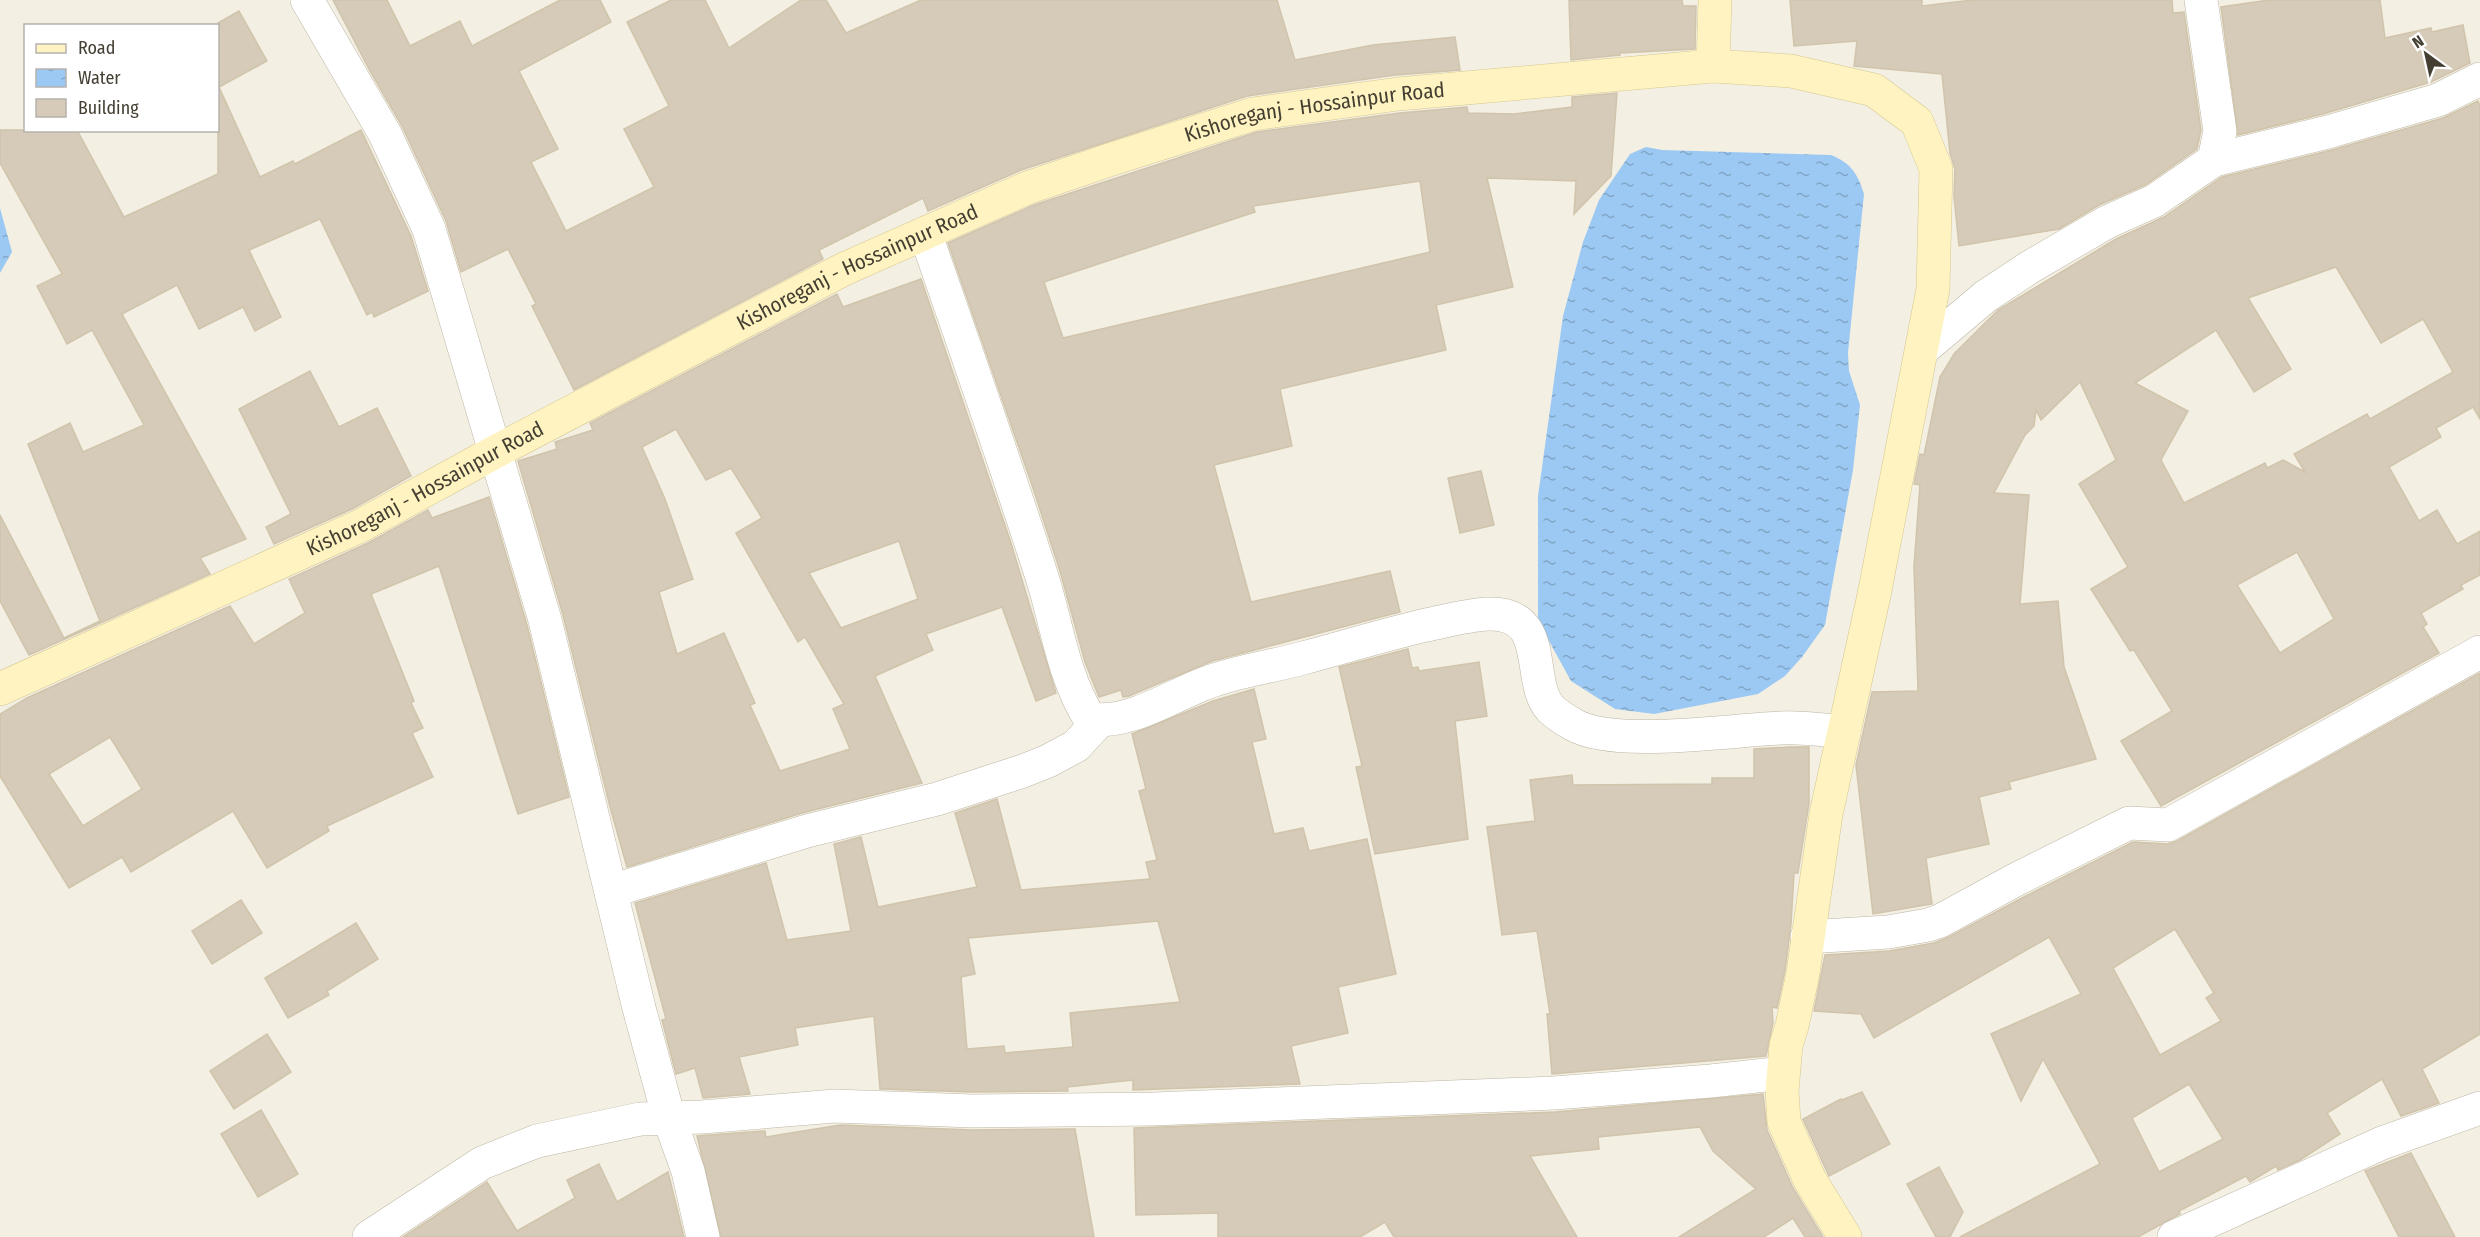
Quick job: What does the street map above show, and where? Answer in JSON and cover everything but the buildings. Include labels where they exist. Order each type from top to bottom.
[{"type":"main road","points":[[1713,66],[1714,0]]},
{"type":"main road","name":"Kishoreganj - Hossainpur Road","points":[[0,688],[360,526],[495,452],[844,269],[1027,188],[1253,114],[1398,94],[1713,66],[1791,71],[1874,90],[1917,122],[1936,170],[1933,289],[1874,595],[1826,814],[1792,1026],[1786,1046],[1782,1090],[1784,1122],[1810,1180],[1845,1237]]},
{"type":"street","points":[[308,0],[385,134],[429,229],[545,621],[669,1118],[688,1171],[704,1237]]},
{"type":"street","points":[[2201,0],[2220,131],[2214,160]]},
{"type":"street","points":[[1922,350],[1986,296],[2021,273],[2107,222],[2154,201],[2214,160],[2328,132],[2438,100],[2480,79]]},
{"type":"street","points":[[925,233],[1043,579],[1070,676],[1090,719],[1100,720],[1147,710],[1220,679],[1376,637],[1449,620],[1490,614],[1507,615],[1524,629],[1531,639],[1541,689],[1550,709],[1575,726],[1602,735],[1645,736],[1784,728],[1844,732]]},
{"type":"street","points":[[1807,937],[1888,932],[1940,921],[2014,880],[2129,823],[2168,825],[2480,652]]},
{"type":"street","points":[[611,891],[807,831],[937,799],[1023,771],[1076,746],[1100,720]]},
{"type":"street","points":[[369,1237],[482,1163],[537,1141],[640,1119],[835,1106],[973,1111],[1154,1110],[1554,1093],[1783,1073]]},
{"type":"street","points":[[2174,1237],[2382,1143],[2480,1108]]},
{"type":"water","points":[[1646,147],[1662,150],[1831,155],[1853,170],[1864,194],[1848,353],[1849,371],[1860,405],[1853,470],[1825,625],[1785,676],[1758,694],[1654,714],[1615,709],[1571,681],[1538,621],[1538,496],[1563,316],[1583,242],[1599,200],[1630,154]]},
{"type":"water","points":[[0,208],[12,252],[0,273]]}]
